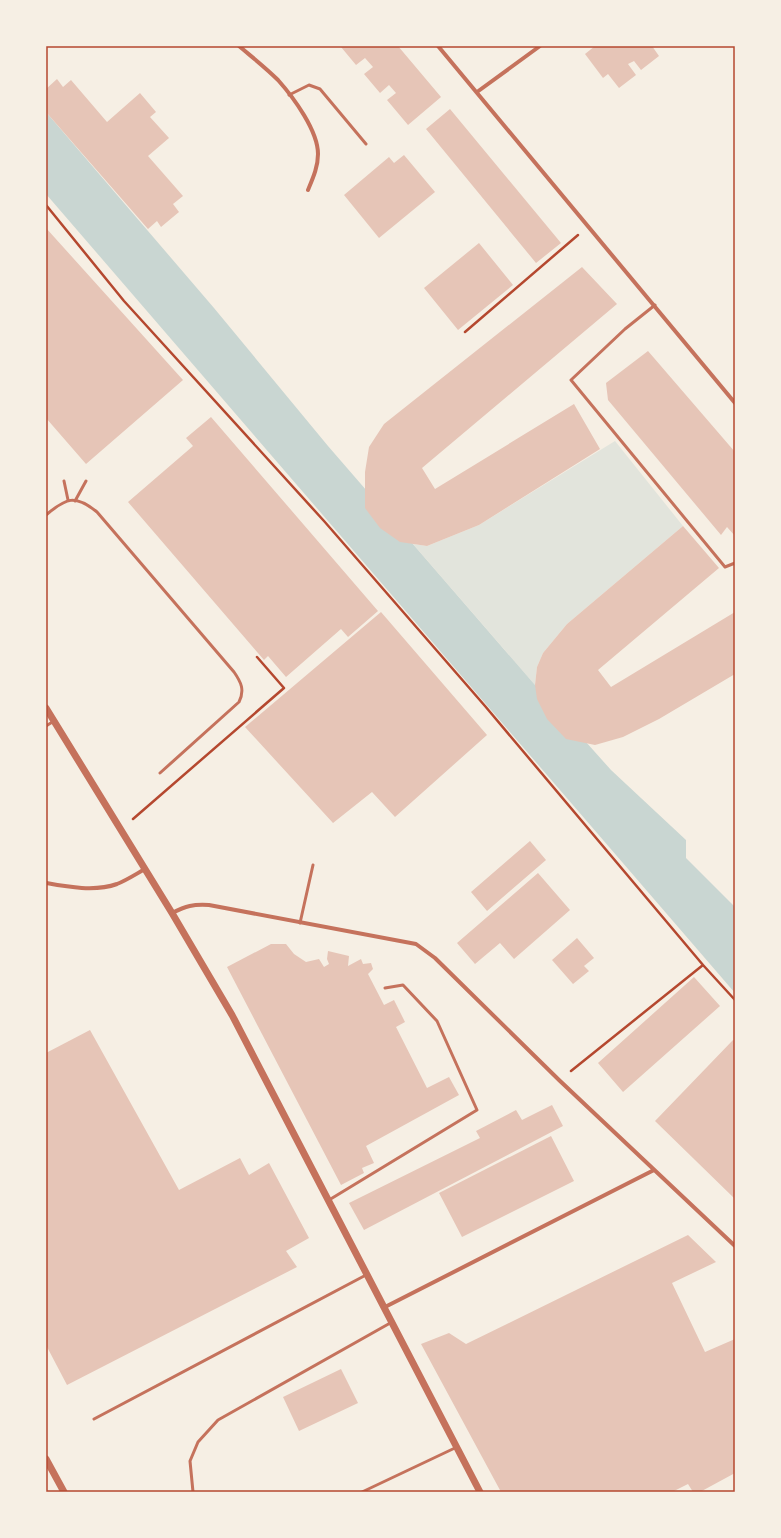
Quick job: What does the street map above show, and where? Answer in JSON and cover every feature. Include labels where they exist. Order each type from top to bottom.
[{"type":"street","points":[[239,46],[278,80],[310,126],[317,145],[318,156],[317,168],[308,190]]},
{"type":"street","points":[[438,46],[735,403]]},
{"type":"street","points":[[477,92],[540,46]]},
{"type":"street","points":[[46,708],[172,913],[232,1015],[480,1492]]},
{"type":"street","points":[[46,883],[69,887],[95,888],[116,884],[145,869]]},
{"type":"street","points":[[172,913],[184,907],[195,904],[209,905],[416,944],[435,958],[559,1080],[735,1246]]},
{"type":"street","points":[[385,1307],[654,1170]]},
{"type":"street","points":[[46,1459],[64,1492]]},
{"type":"lane","points":[[289,95],[309,85],[320,89],[366,144]]},
{"type":"lane","points":[[655,306],[625,329],[571,380],[725,567],[735,563]]},
{"type":"lane","points":[[75,501],[86,480]]},
{"type":"lane","points":[[64,481],[68,500]]},
{"type":"lane","points":[[46,515],[61,502],[68,500],[89,506],[97,512],[234,672],[242,687],[243,695],[239,702],[160,773]]},
{"type":"lane","points":[[46,726],[54,721]]},
{"type":"lane","points":[[300,923],[313,865]]},
{"type":"lane","points":[[329,1200],[476,1110],[437,1021],[403,985],[384,988]]},
{"type":"lane","points":[[94,1419],[368,1275]]},
{"type":"lane","points":[[193,1492],[190,1461],[198,1442],[218,1420],[392,1322]]},
{"type":"lane","points":[[362,1492],[457,1447]]},
{"type":"path","points":[[46,205],[124,301],[324,521],[443,658],[702,965],[735,1000]]},
{"type":"path","points":[[465,332],[565,246]]},
{"type":"path","points":[[559,1080],[702,965]]},
{"type":"shaded area","points":[[46,112],[214,308],[328,446],[535,685],[611,770],[686,840],[686,858],[735,907],[735,993],[46,194]]},
{"type":"shaded area","points":[[615,441],[683,526],[567,624],[543,653],[537,667],[535,685],[413,544],[427,546],[479,525]]},
{"type":"building","points":[[398,46],[441,97],[408,125],[387,100],[396,93],[389,85],[380,93],[364,74],[373,67],[365,58],[356,65],[341,47]]},
{"type":"building","points":[[595,46],[652,46],[659,56],[641,70],[634,61],[628,64],[636,75],[619,88],[608,74],[603,78],[585,54]]},
{"type":"building","points":[[57,79],[63,87],[71,80],[107,122],[140,93],[156,112],[150,117],[169,138],[148,156],[183,196],[173,204],[179,212],[161,227],[157,221],[148,229],[46,112],[46,89]]},
{"type":"building","points":[[450,109],[561,243],[536,263],[426,129]]},
{"type":"building","points":[[404,155],[435,192],[379,238],[344,195],[389,157],[394,163]]},
{"type":"building","points":[[46,228],[183,380],[86,464],[46,418]]},
{"type":"building","points":[[479,243],[513,285],[458,330],[424,288]]},
{"type":"building","points":[[582,267],[617,304],[422,468],[435,489],[574,404],[600,449],[479,525],[427,546],[400,542],[380,528],[365,508],[365,472],[369,447],[384,424]]},
{"type":"building","points":[[648,351],[735,452],[735,536],[727,527],[721,535],[608,400],[606,383]]},
{"type":"building","points":[[211,417],[378,611],[348,637],[341,629],[286,677],[268,656],[264,660],[128,502],[193,446],[186,438]]},
{"type":"building","points":[[683,526],[719,568],[598,670],[611,687],[735,612],[735,674],[659,719],[623,737],[595,745],[566,739],[547,719],[537,699],[535,685],[537,667],[543,653],[567,624]]},
{"type":"building","points":[[381,612],[487,735],[395,817],[372,792],[333,823],[245,727]]},
{"type":"building","points":[[530,841],[546,860],[487,911],[471,892]]},
{"type":"building","points":[[538,873],[570,910],[514,959],[500,943],[475,964],[457,943]]},
{"type":"building","points":[[577,938],[594,958],[584,966],[589,971],[573,984],[552,960]]},
{"type":"building","points":[[271,944],[286,944],[294,954],[306,962],[319,959],[324,967],[329,964],[327,959],[328,951],[349,956],[348,966],[361,959],[363,964],[371,963],[373,969],[368,974],[384,1005],[394,1000],[405,1022],[396,1027],[427,1088],[449,1077],[459,1095],[366,1146],[374,1163],[362,1168],[364,1173],[341,1185],[227,967]]},
{"type":"building","points":[[694,977],[720,1006],[623,1092],[598,1063]]},
{"type":"building","points":[[90,1030],[179,1190],[240,1158],[249,1175],[269,1163],[309,1238],[286,1251],[297,1267],[67,1385],[46,1345],[46,1053]]},
{"type":"building","points":[[733,1040],[735,1041],[735,1199],[655,1121]]},
{"type":"building","points":[[552,1105],[563,1126],[364,1230],[349,1203],[480,1138],[476,1131],[516,1110],[522,1120]]},
{"type":"building","points":[[551,1136],[574,1181],[462,1237],[439,1193]]},
{"type":"building","points":[[688,1235],[716,1262],[672,1283],[705,1352],[735,1339],[735,1473],[700,1492],[693,1492],[688,1484],[672,1492],[501,1492],[421,1344],[449,1333],[466,1344]]},
{"type":"building","points":[[341,1369],[358,1403],[299,1431],[283,1397]]}]
